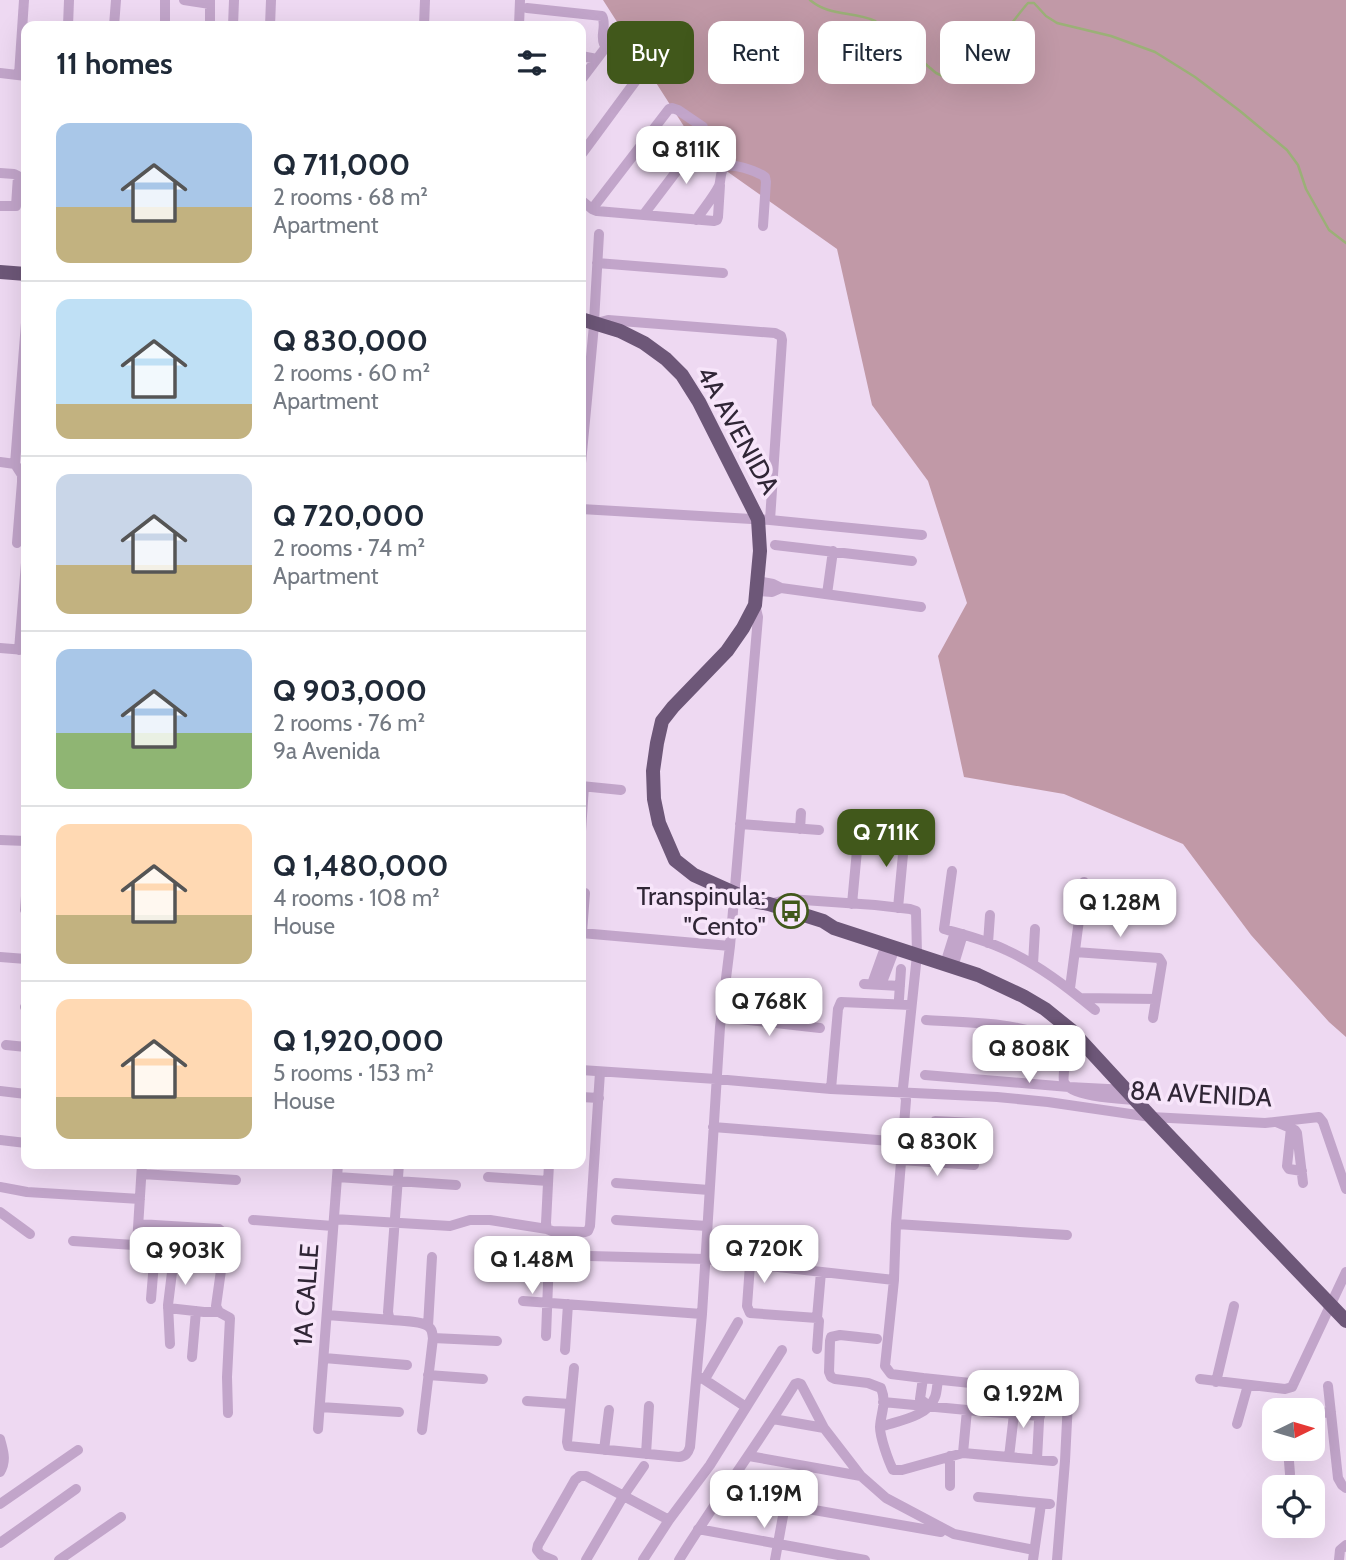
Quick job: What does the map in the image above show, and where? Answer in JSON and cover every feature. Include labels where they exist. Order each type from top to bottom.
[{"type":"main road","points":[[0,272],[21,274]]},
{"type":"main road","name":"4A AVENIDA","points":[[591,323],[620,331],[643,343],[666,359],[682,375],[764,520]]},
{"type":"main road","points":[[764,520],[757,592],[743,628],[727,651],[662,721],[653,771],[654,799],[659,823],[675,860],[694,875],[734,894],[823,921],[834,928],[978,975],[1045,1009],[1071,1030],[1346,1321]]},
{"type":"main road","points":[[752,901],[767,911],[821,929],[834,928]]},
{"type":"street","points":[[23,21],[24,0]]},
{"type":"street","points":[[68,21],[69,0]]},
{"type":"street","points":[[114,21],[116,0]]},
{"type":"street","points":[[165,0],[165,21]]},
{"type":"street","points":[[184,0],[210,2],[210,21]]},
{"type":"street","points":[[233,21],[234,0]]},
{"type":"street","points":[[270,21],[271,0]]},
{"type":"street","points":[[424,21],[425,0]]},
{"type":"street","points":[[520,21],[525,3]]},
{"type":"street","points":[[525,3],[526,21]]},
{"type":"street","points":[[525,3],[602,16],[602,41],[606,47],[638,69],[640,75],[586,148]]},
{"type":"street","points":[[586,73],[606,47]]},
{"type":"street","points":[[586,57],[597,59]]},
{"type":"street","points":[[0,73],[21,75]]},
{"type":"street","points":[[592,209],[669,109],[675,109],[703,127],[704,135],[644,214]]},
{"type":"street","points":[[586,204],[592,209],[714,221],[717,220],[723,170],[730,166],[754,170],[765,177],[763,226]]},
{"type":"street","points":[[0,173],[18,176],[16,206],[0,206]]},
{"type":"street","points":[[695,220],[720,185]]},
{"type":"street","points":[[586,375],[599,234]]},
{"type":"street","points":[[597,263],[723,273]]},
{"type":"street","name":"4A AVENIDA","points":[[591,323],[608,320],[722,327],[781,336],[764,520]]},
{"type":"street","points":[[21,415],[15,464],[21,473]]},
{"type":"street","points":[[0,462],[15,464]]},
{"type":"street","points":[[586,509],[764,520],[922,535]]},
{"type":"street","points":[[17,544],[21,523]]},
{"type":"street","points":[[775,545],[912,561]]},
{"type":"street","points":[[827,594],[833,551]]},
{"type":"street","points":[[574,1368],[568,1446],[679,1457],[688,1453],[701,1378],[702,1314],[716,1079],[758,617],[757,592],[774,584],[781,588],[921,607]]},
{"type":"street","points":[[0,652],[21,650]]},
{"type":"street","points":[[586,786],[621,790]]},
{"type":"street","points":[[800,829],[801,813]]},
{"type":"street","points":[[852,904],[860,818]]},
{"type":"street","points":[[740,824],[819,830]]},
{"type":"street","points":[[898,908],[905,832]]},
{"type":"street","points":[[0,840],[21,841]]},
{"type":"street","points":[[952,871],[944,929],[1005,949],[1070,988],[1096,1010]]},
{"type":"street","points":[[1070,988],[1084,882]]},
{"type":"street","points":[[769,904],[789,899],[898,908],[914,910],[917,914],[917,955],[903,1088],[906,1100],[894,1280],[885,1366],[891,1374],[1061,1392],[1067,1395],[1057,1560]]},
{"type":"street","points":[[988,943],[990,915]]},
{"type":"street","points":[[1033,964],[1035,929]]},
{"type":"street","points":[[586,933],[730,946]]},
{"type":"street","points":[[949,966],[959,933]]},
{"type":"street","points":[[891,946],[872,984],[900,986]]},
{"type":"street","points":[[1075,951],[1159,958],[1162,963],[1153,1018]]},
{"type":"street","points":[[0,957],[21,959]]},
{"type":"street","points":[[899,999],[901,969]]},
{"type":"street","points":[[1080,998],[1156,999]]},
{"type":"street","points":[[831,1089],[838,1009],[841,1002],[911,1005]]},
{"type":"street","points":[[721,1017],[820,1028]]},
{"type":"street","points":[[926,1020],[1020,1027],[1040,1034],[1063,1056],[1063,1082],[1069,1087],[1082,1094],[1095,1096],[1131,1095]]},
{"type":"street","points":[[6,1045],[21,1046]]},
{"type":"street","name":"8A AVENIDA","points":[[586,1071],[904,1094],[998,1097],[1151,1117],[1265,1123],[1319,1117],[1346,1189]]},
{"type":"street","points":[[253,1220],[450,1226],[470,1220],[490,1220],[552,1231],[585,1232],[589,1229],[600,1072]]},
{"type":"street","points":[[925,1075],[1069,1087]]},
{"type":"street","points":[[0,1091],[21,1093]]},
{"type":"street","points":[[586,1097],[599,1098]]},
{"type":"street","points":[[929,1162],[935,1121],[974,1123]]},
{"type":"street","points":[[1276,1122],[1290,1128],[1287,1166],[1289,1169],[1302,1171],[1303,1183]]},
{"type":"street","points":[[713,1127],[903,1142]]},
{"type":"street","points":[[0,1140],[21,1142]]},
{"type":"street","points":[[901,1160],[974,1165]]},
{"type":"street","points":[[73,1241],[134,1245],[138,1243],[142,1169],[236,1180]]},
{"type":"street","name":"1A CALLE","points":[[318,1429],[338,1169]]},
{"type":"street","points":[[392,1320],[387,1304],[399,1169]]},
{"type":"street","points":[[547,1229],[549,1169]]},
{"type":"street","points":[[337,1177],[457,1185]]},
{"type":"street","points":[[488,1178],[548,1181]]},
{"type":"street","points":[[616,1182],[709,1190]]},
{"type":"street","points":[[0,1186],[27,1192],[140,1199]]},
{"type":"street","points":[[0,1212],[30,1234]]},
{"type":"street","points":[[615,1220],[707,1226]]},
{"type":"street","points":[[139,1224],[221,1230],[225,1234],[216,1297],[219,1312]]},
{"type":"street","points":[[896,1224],[1067,1235]]},
{"type":"street","points":[[151,1299],[157,1226]]},
{"type":"street","points":[[170,1344],[170,1279],[180,1228]]},
{"type":"street","points":[[546,1336],[551,1255],[705,1259],[894,1280]]},
{"type":"street","points":[[428,1326],[432,1256]]},
{"type":"street","points":[[750,1265],[747,1306],[750,1313],[817,1318]]},
{"type":"street","points":[[817,1349],[821,1272]]},
{"type":"street","points":[[1199,1379],[1284,1389],[1292,1387],[1346,1272]]},
{"type":"street","points":[[523,1301],[702,1314]]},
{"type":"street","points":[[565,1350],[568,1304]]},
{"type":"street","points":[[1216,1382],[1234,1306]]},
{"type":"street","points":[[168,1308],[219,1312],[230,1318],[228,1413]]},
{"type":"street","points":[[192,1357],[196,1311]]},
{"type":"street","points":[[327,1315],[392,1320],[428,1326],[432,1330],[422,1430]]},
{"type":"street","points":[[701,1378],[738,1322]]},
{"type":"street","points":[[877,1339],[840,1335],[831,1337],[829,1372],[835,1379],[881,1388],[884,1396],[880,1427],[887,1460],[893,1469],[902,1470],[963,1453],[1053,1461]]},
{"type":"street","points":[[433,1338],[497,1342]]},
{"type":"street","points":[[643,1560],[710,1465],[782,1350]]},
{"type":"street","points":[[324,1359],[407,1365]]},
{"type":"street","points":[[428,1375],[483,1379]]},
{"type":"street","points":[[701,1378],[746,1407]]},
{"type":"street","points":[[923,1378],[920,1399],[929,1406]]},
{"type":"street","points":[[880,1427],[920,1413],[929,1406],[935,1398],[938,1380]]},
{"type":"street","points":[[679,1560],[798,1383],[824,1428],[861,1476],[886,1498],[954,1534]]},
{"type":"street","points":[[1237,1424],[1248,1385]]},
{"type":"street","points":[[1328,1386],[1338,1479],[1346,1488]]},
{"type":"street","points":[[527,1401],[570,1404]]},
{"type":"street","points":[[883,1402],[1040,1416]]},
{"type":"street","points":[[1037,1459],[1040,1402]]},
{"type":"street","points":[[646,1454],[649,1406]]},
{"type":"street","points":[[320,1407],[399,1412]]},
{"type":"street","points":[[604,1450],[609,1410]]},
{"type":"street","points":[[963,1453],[968,1410]]},
{"type":"street","points":[[1325,1412],[1331,1412]]},
{"type":"street","points":[[1009,1457],[1014,1414]]},
{"type":"street","points":[[773,1419],[824,1428]]},
{"type":"street","points":[[0,1439],[5,1455],[0,1472]]},
{"type":"street","points":[[0,1504],[78,1450]]},
{"type":"street","points":[[749,1456],[861,1476]]},
{"type":"street","points":[[950,1456],[950,1486]]},
{"type":"street","points":[[1289,1461],[1290,1474]]},
{"type":"street","points":[[586,1560],[644,1466]]},
{"type":"street","points":[[553,1560],[541,1555],[537,1550],[538,1545],[575,1480],[580,1476],[586,1476],[669,1520]]},
{"type":"street","points":[[0,1543],[76,1489]]},
{"type":"street","points":[[723,1492],[954,1534],[1034,1555],[1046,1504],[978,1497]]},
{"type":"street","points":[[775,1560],[785,1505]]},
{"type":"street","points":[[58,1560],[121,1517]]},
{"type":"street","points":[[698,1529],[865,1560]]},
{"type":"street","points":[[1339,1560],[1340,1550],[1346,1545]]},
{"type":"shaded area","points":[[603,0],[1346,0],[1346,1037],[1329,1022],[1251,935],[1183,844],[1064,794],[964,777],[938,656],[967,603],[928,481],[872,405],[837,249],[701,153],[657,84],[694,84],[694,21],[616,21]]},
{"type":"waterway","points":[[810,0],[826,9],[875,21],[936,73],[951,80],[962,76],[983,59],[1028,3],[1034,3],[1057,23],[1111,36],[1155,52],[1195,77],[1287,150],[1298,165],[1306,189],[1329,230],[1346,243]]},
{"type":"place","name":"Transpinula: \"Cento\"","points":[[791,911]]}]
